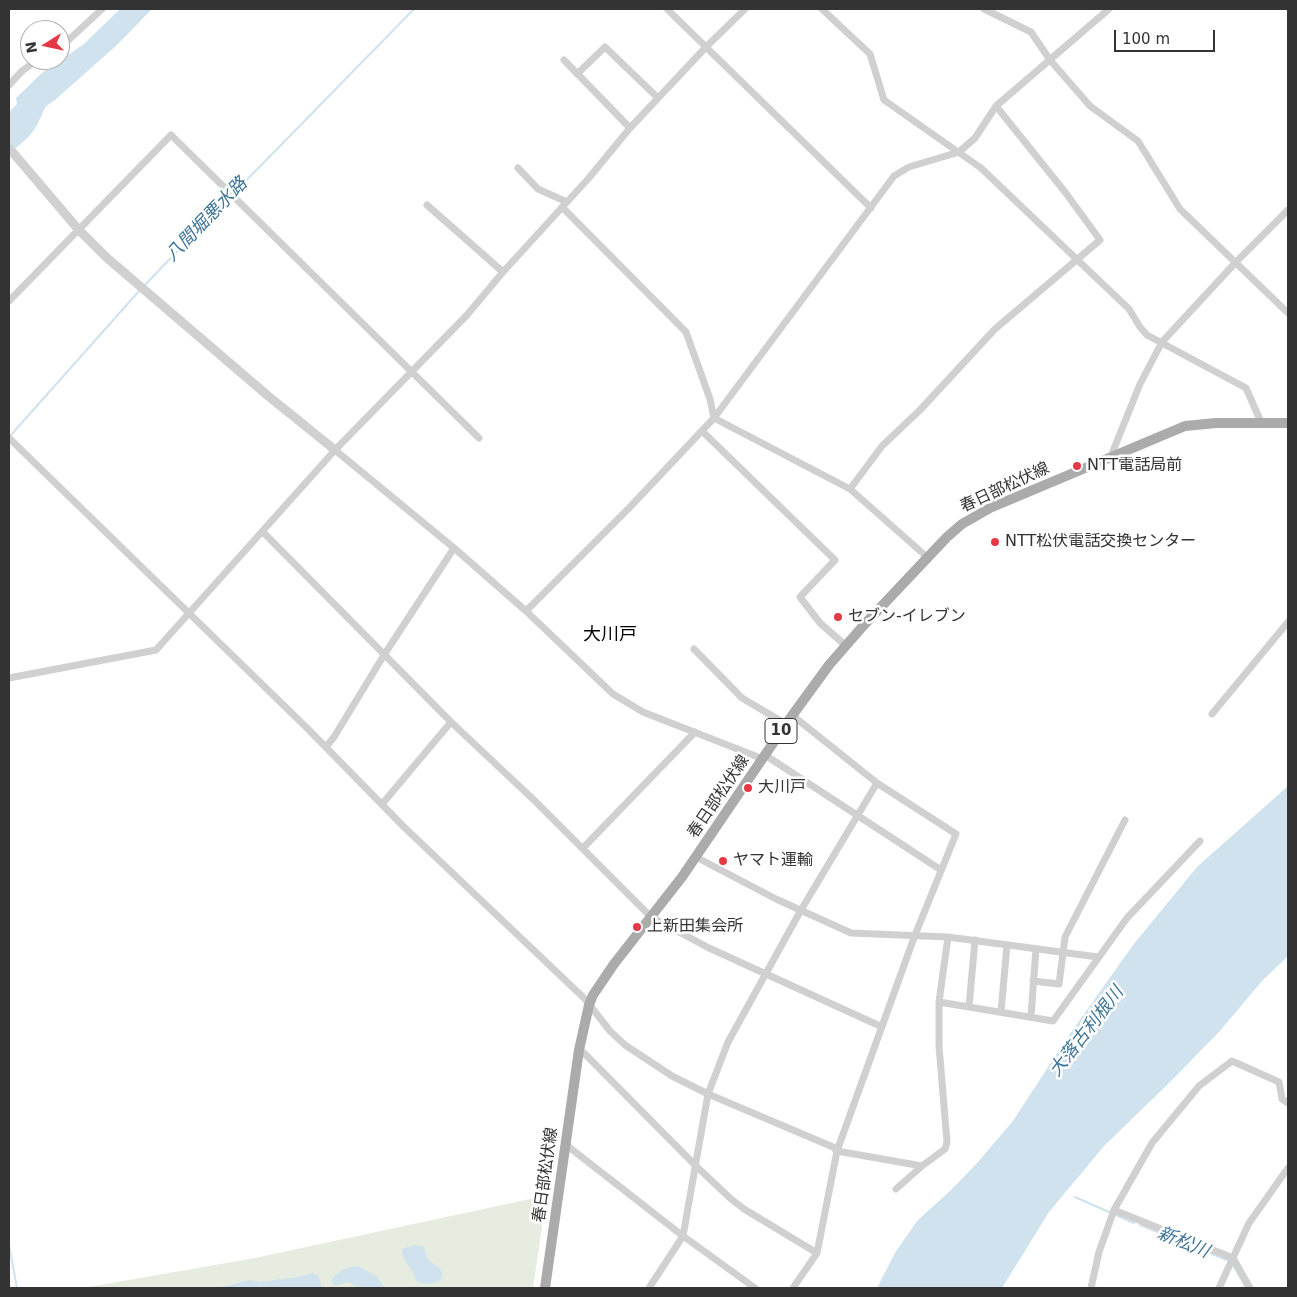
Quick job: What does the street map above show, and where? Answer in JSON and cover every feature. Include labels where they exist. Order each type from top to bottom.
[{"type":"main road","name":"春日部松伏線","points":[[545,1288],[579,1050],[589,1004],[593,995],[614,964],[696,857],[789,720],[845,645],[927,557],[962,524],[984,511],[1190,425],[1216,422],[1288,423]]},
{"type":"street","points":[[70,39],[102,9]]},
{"type":"street","points":[[667,9],[871,208]]},
{"type":"street","points":[[9,678],[156,650],[335,450],[467,315],[630,128],[744,9]]},
{"type":"street","points":[[822,9],[870,54],[884,100],[959,152],[999,183],[1129,309],[1147,335],[1246,388],[1261,422]]},
{"type":"street","points":[[984,9],[1030,32],[1050,60],[1090,106],[1138,141],[1180,209],[1288,314]]},
{"type":"street","points":[[526,611],[630,507],[714,418],[894,176],[909,167],[959,152],[975,138],[996,106],[1109,9]]},
{"type":"street","points":[[577,74],[605,47],[658,98]]},
{"type":"street","points":[[564,60],[630,128]]},
{"type":"street","points":[[9,85],[24,70]]},
{"type":"street","points":[[850,489],[882,446],[920,410],[995,329],[1100,240],[1065,192],[996,106]]},
{"type":"street","points":[[9,301],[171,134],[479,438]]},
{"type":"street","points":[[9,148],[93,246],[267,395],[454,548],[526,611],[613,694],[643,712],[764,757],[858,815],[941,870]]},
{"type":"street","points":[[518,168],[538,189],[564,205],[686,332],[710,399],[714,418]]},
{"type":"street","points":[[427,205],[503,272]]},
{"type":"street","points":[[1113,450],[1140,384],[1162,342],[1236,262],[1288,210]]},
{"type":"street","points":[[714,418],[850,489],[927,557]]},
{"type":"street","points":[[702,431],[835,560],[800,596],[820,623],[845,645]]},
{"type":"street","points":[[9,438],[383,803],[404,827],[585,999],[610,1031],[625,1046],[672,1076],[708,1094],[834,1148],[837,1151],[922,1166]]},
{"type":"street","points":[[263,532],[451,722],[535,801],[651,917],[710,948],[880,1026]]},
{"type":"street","points":[[326,747],[384,654],[454,548]]},
{"type":"street","points":[[1212,714],[1288,622]]},
{"type":"street","points":[[694,649],[742,698],[789,720],[877,782],[956,834],[880,1026],[837,1151],[817,1253],[793,1288]]},
{"type":"street","points":[[383,803],[451,722]]},
{"type":"street","points":[[583,848],[695,732]]},
{"type":"street","points":[[649,1288],[683,1236],[708,1094],[728,1042],[801,910],[877,782]]},
{"type":"street","points":[[1033,981],[1060,984],[1065,937],[1125,820]]},
{"type":"street","points":[[939,1002],[1053,1021],[1127,918],[1200,841]]},
{"type":"street","points":[[696,857],[776,899],[850,933],[948,937],[1098,957]]},
{"type":"street","points":[[896,1190],[922,1166],[945,1149],[947,1142],[939,1046],[939,1002],[948,937]]},
{"type":"street","points":[[969,1007],[975,940]]},
{"type":"street","points":[[1001,1012],[1007,945]]},
{"type":"street","points":[[1031,1016],[1036,949]]},
{"type":"street","points":[[579,1050],[696,1166],[744,1209],[817,1253]]},
{"type":"street","points":[[1091,1288],[1099,1252],[1114,1210],[1152,1143],[1199,1086],[1232,1061],[1279,1082],[1282,1099],[1288,1103]]},
{"type":"street","points":[[565,1144],[683,1236],[755,1288]]},
{"type":"street","points":[[1219,1288],[1249,1223],[1287,1173]]},
{"type":"street","points":[[1114,1210],[1233,1258],[1250,1288]]},
{"type":"shaded area","points":[[544,1196],[546,1199],[533,1288],[83,1288],[255,1258]]},
{"type":"water","points":[[120,9],[152,9],[118,44],[46,107],[37,126],[30,135],[9,153],[9,112],[17,104],[16,98],[46,70],[70,70],[70,54],[84,44]]},
{"type":"water","name":"大落古利根川","points":[[1288,786],[1288,956],[1262,981],[1219,1032],[1104,1146],[1049,1212],[1002,1288],[877,1288],[895,1253],[917,1221],[978,1162],[1013,1121],[1065,1041],[1133,945],[1197,867]]},
{"type":"water","points":[[415,1245],[424,1247],[428,1259],[442,1273],[440,1280],[428,1284],[416,1281],[402,1252],[402,1249]]},
{"type":"water","points":[[358,1266],[377,1276],[384,1288],[358,1288],[348,1282],[334,1286],[331,1280],[337,1274],[346,1268]]},
{"type":"water","points":[[313,1273],[319,1277],[322,1288],[219,1288],[249,1280],[260,1282],[299,1277]]},
{"type":"waterway","name":"八間堀悪水路","points":[[234,193],[414,9]]},
{"type":"waterway","name":"八間堀悪水路","points":[[143,287],[230,196]]},
{"type":"waterway","name":"八間堀悪水路","points":[[10,436],[140,290]]},
{"type":"waterway","name":"新松川","points":[[1075,1197],[1111,1213]]},
{"type":"waterway","name":"新松川","points":[[1116,1215],[1134,1223]]},
{"type":"waterway","name":"新松川","points":[[1140,1225],[1227,1260]]},
{"type":"waterway","name":"八間堀悪水路","points":[[9,1245],[17,1288]]},
{"type":"waterway","name":"新松川","points":[[1233,1265],[1246,1288]]},
{"type":"place","name":"NTT電話局前","points":[[1077,466]]},
{"type":"place","name":"NTT松伏電話交換センター","points":[[995,542]]},
{"type":"place","name":"セブン-イレブン","points":[[838,617]]},
{"type":"place","name":"大川戸","points":[[748,788]]},
{"type":"place","name":"ヤマト運輸","points":[[723,861]]},
{"type":"place","name":"上新田集会所","points":[[637,927]]},
{"type":"district","name":"大川戸","points":[[610,635]]}]
